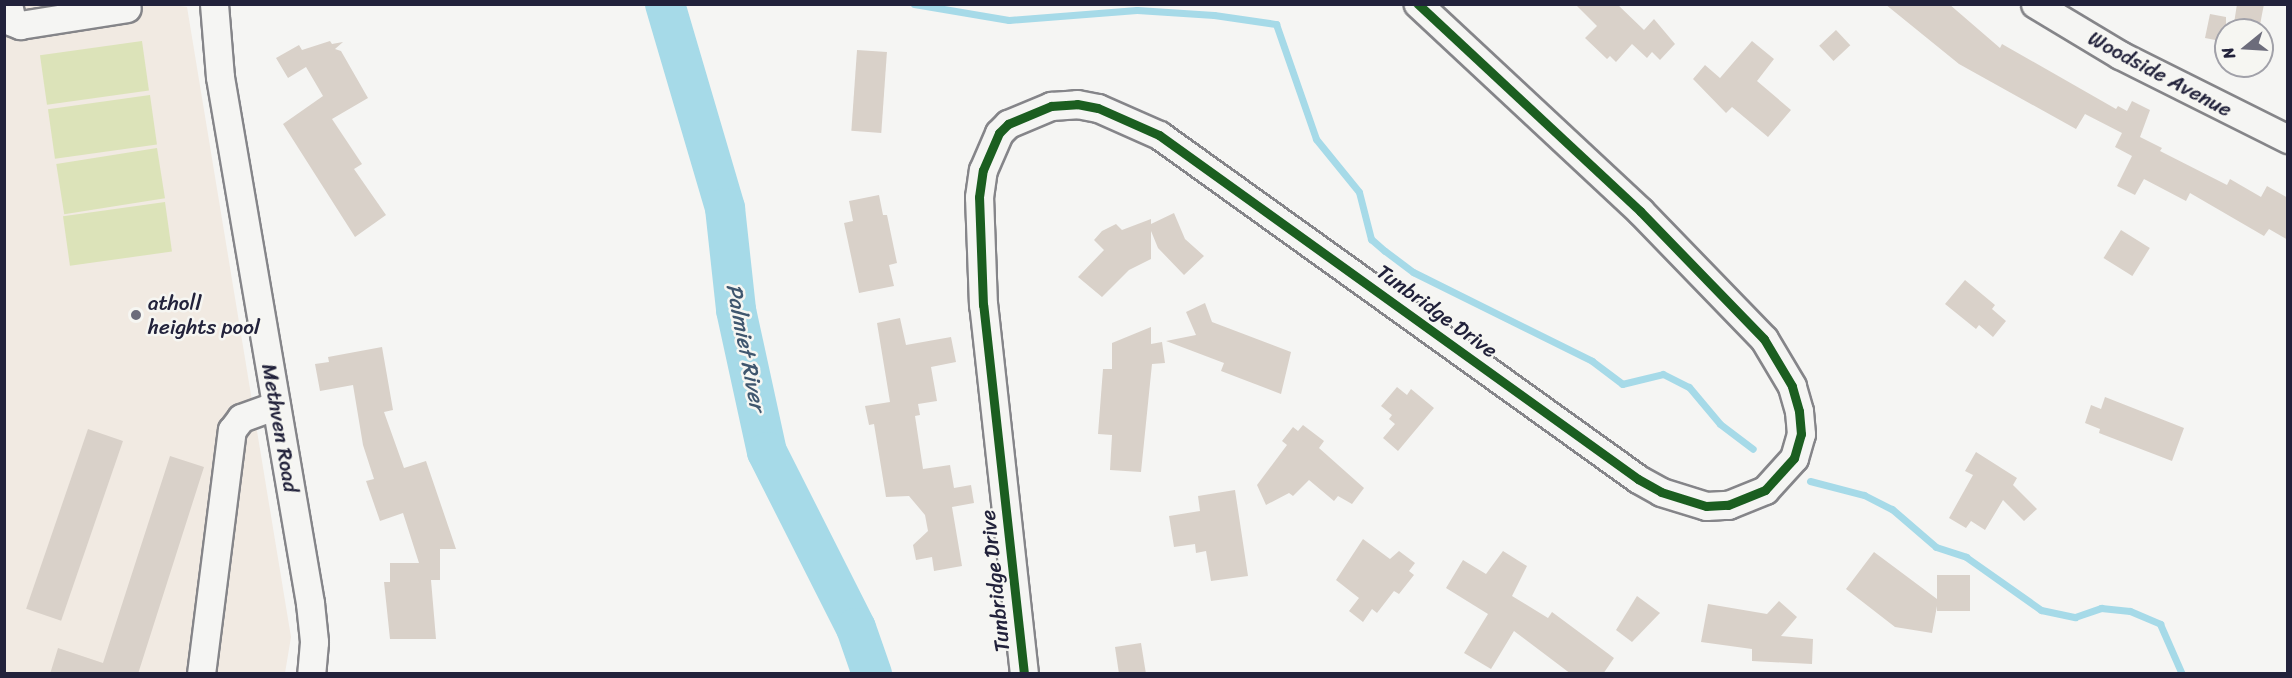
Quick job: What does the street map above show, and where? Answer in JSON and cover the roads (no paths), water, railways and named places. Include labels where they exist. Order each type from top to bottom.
[{"type":"street","points":[[8,4],[12,22],[20,26],[127,8]]},
{"type":"street","name":"Methven Road","points":[[214,4],[220,77],[310,603],[314,642],[311,674]]},
{"type":"street","name":"Tunbridge Drive","points":[[1024,674],[983,305],[979,197],[983,170],[999,133],[1008,124],[1051,106],[1098,108],[1159,135],[1638,479],[1661,492],[1706,506],[1736,502],[1765,490],[1794,458],[1801,434],[1799,411],[1792,386],[1764,339],[1640,210],[1418,4]]},
{"type":"street","name":"Woodside Avenue","points":[[2035,4],[2120,55],[2288,139]]},
{"type":"street","points":[[201,674],[232,430],[241,418],[276,405]]},
{"type":"waterway","name":"Palmiet River","points":[[665,4],[725,208],[736,310],[767,452],[856,628],[872,674]]},
{"type":"waterway","points":[[914,4],[1009,20],[1137,10],[1214,15],[1276,24],[1316,139],[1359,192],[1371,239],[1413,272],[1592,361],[1622,384],[1663,374],[1689,387],[1720,424],[1753,449]]},
{"type":"waterway","points":[[1810,481],[1864,495],[1892,509],[1936,547],[1966,557],[2041,610],[2075,617],[2101,608],[2130,611],[2160,624],[2182,674]]},
{"type":"place","name":"atholl heights pool","points":[[136,315]]}]
